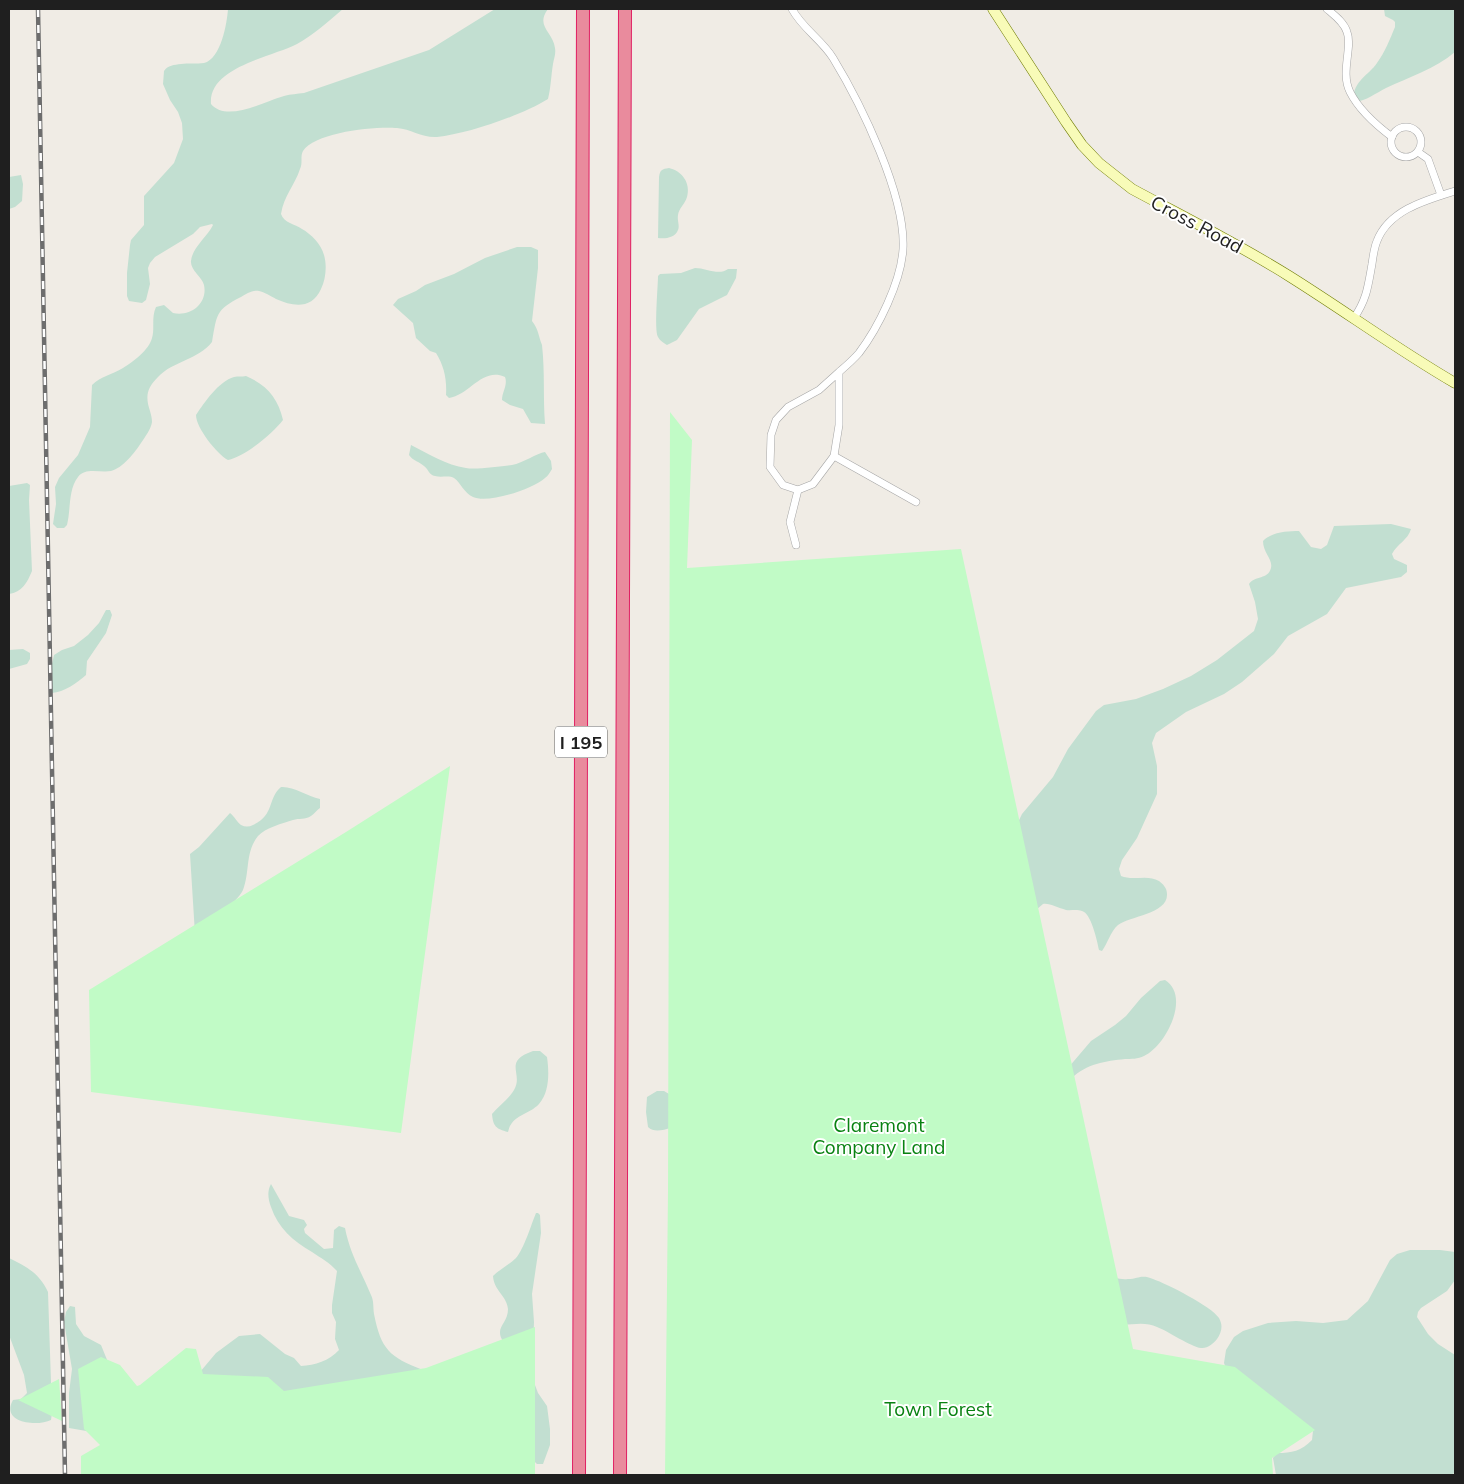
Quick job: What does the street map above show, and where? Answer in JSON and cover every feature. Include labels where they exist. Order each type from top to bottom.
[{"type":"highway","name":"I 195","points":[[579,1475],[583,9]]},
{"type":"highway","name":"I 195","points":[[620,1475],[625,9]]},
{"type":"street","points":[[792,9],[802,24],[828,51],[858,106],[891,183],[897,203],[903,249],[899,275],[874,328],[858,355],[839,372],[819,390],[788,407],[776,420],[771,435],[770,467],[783,485],[798,490],[814,484],[834,456],[839,425],[839,372]]},
{"type":"street","name":"Cross Road","points":[[993,9],[1082,145],[1114,177],[1132,189],[1250,252],[1422,364],[1455,383]]},
{"type":"street","points":[[1327,9],[1340,21],[1348,32],[1346,71],[1350,92],[1376,125],[1392,137]]},
{"type":"street","points":[[1403,127],[1413,129],[1420,136],[1421,142],[1418,152],[1410,157],[1401,157],[1392,146],[1392,137],[1398,129],[1403,127]]},
{"type":"street","points":[[1418,152],[1428,160],[1441,195]]},
{"type":"street","points":[[1354,318],[1363,305],[1376,242],[1384,228],[1398,214],[1441,195],[1455,191]]},
{"type":"street","points":[[834,456],[916,502]]},
{"type":"street","points":[[796,545],[790,522],[798,490]]},
{"type":"green space","points":[[228,9],[343,9],[297,44],[230,72],[213,91],[211,104],[218,109],[236,111],[284,96],[304,93],[429,50],[495,9],[548,9],[543,20],[554,42],[555,52],[548,99],[494,123],[450,135],[432,137],[402,129],[375,128],[332,135],[310,144],[302,153],[301,167],[281,214],[287,221],[312,237],[323,251],[326,272],[323,285],[317,296],[308,303],[296,305],[283,302],[268,294],[254,291],[226,306],[217,319],[212,342],[200,353],[171,367],[151,385],[147,397],[152,422],[148,433],[135,451],[124,463],[111,471],[89,471],[81,474],[75,482],[71,494],[67,525],[64,528],[57,528],[53,524],[56,504],[55,487],[59,478],[78,455],[90,427],[92,385],[127,365],[144,351],[152,338],[156,307],[164,305],[173,313],[186,313],[196,308],[205,292],[204,285],[192,267],[191,261],[194,252],[212,224],[200,227],[193,234],[155,257],[148,268],[150,284],[146,300],[142,303],[129,301],[127,296],[127,273],[131,240],[144,225],[144,196],[174,163],[183,139],[182,123],[178,112],[163,84],[164,71],[174,65],[204,63],[210,60],[215,55],[222,40]]},
{"type":"green space","points":[[1384,9],[1455,9],[1455,52],[1430,68],[1355,102],[1354,96],[1357,85],[1380,59],[1395,27],[1395,22],[1385,16]]},
{"type":"green space","points":[[669,168],[678,172],[684,178],[688,192],[679,213],[677,233],[670,237],[658,238],[659,177],[662,170]]},
{"type":"green space","points":[[21,175],[23,184],[22,201],[9,209],[9,177]]},
{"type":"green space","points":[[517,247],[531,247],[538,250],[538,268],[532,321],[542,345],[545,424],[531,423],[523,409],[502,400],[506,383],[505,377],[497,375],[483,378],[463,392],[449,398],[446,395],[443,368],[436,353],[430,351],[416,338],[413,323],[393,305],[398,299],[425,285],[454,274],[485,258]]},
{"type":"green space","points":[[695,268],[717,272],[737,269],[736,278],[727,295],[699,309],[677,340],[667,345],[660,340],[657,333],[658,276],[660,274],[681,273]]},
{"type":"green space","points":[[246,376],[266,388],[275,399],[283,420],[258,444],[235,458],[228,460],[208,440],[199,427],[196,415],[212,393],[228,379]]},
{"type":"green space","name":"Claremont Company Land","points":[[670,412],[692,440],[687,568],[961,549],[1133,1349],[1235,1367],[1315,1430],[1272,1458],[1273,1475],[665,1475],[668,1191]]},
{"type":"green space","points":[[411,445],[445,462],[459,467],[470,468],[512,465],[545,452],[551,461],[552,469],[547,476],[531,487],[499,497],[480,499],[473,497],[465,491],[454,478],[431,475],[424,466],[409,455]]},
{"type":"green space","points":[[27,483],[30,485],[32,571],[24,586],[9,594],[9,486]]},
{"type":"green space","name":"Town Forest","points":[[1391,524],[1411,529],[1392,554],[1394,559],[1407,565],[1407,572],[1401,577],[1346,588],[1327,614],[1288,636],[1274,654],[1242,682],[1224,694],[1186,712],[1156,733],[1152,743],[1157,766],[1157,794],[1137,838],[1122,860],[1119,869],[1121,876],[1150,878],[1160,882],[1166,888],[1166,901],[1147,914],[1118,925],[1102,951],[1099,950],[1091,922],[1082,911],[1066,910],[1043,904],[1030,915],[1068,1068],[1091,1041],[1126,1016],[1141,998],[1160,981],[1165,980],[1172,987],[1176,997],[1176,1008],[1167,1032],[1152,1051],[1139,1058],[1097,1064],[1084,1069],[1072,1078],[1105,1275],[1122,1279],[1149,1278],[1188,1296],[1219,1318],[1221,1331],[1219,1336],[1216,1341],[1206,1348],[1201,1348],[1191,1345],[1153,1325],[1123,1325],[911,1475],[1009,841],[1022,814],[1053,777],[1068,749],[1096,711],[1104,705],[1136,699],[1191,676],[1217,660],[1254,631],[1258,619],[1249,584],[1267,574],[1271,568],[1271,562],[1263,541],[1280,533],[1299,531],[1311,547],[1321,549],[1327,545],[1334,526]]},
{"type":"green space","points":[[106,610],[110,610],[112,615],[106,633],[87,661],[86,675],[70,687],[52,693],[51,668],[54,655],[74,646],[88,635],[99,623]]},
{"type":"green space","points":[[23,649],[30,653],[30,659],[27,664],[9,669],[9,650]]},
{"type":"green space","points":[[450,766],[401,1133],[91,1092],[89,990]]},
{"type":"green space","points":[[281,787],[290,788],[320,799],[320,808],[309,817],[279,824],[258,836],[249,855],[245,883],[240,895],[195,934],[190,854],[199,847],[230,813],[244,826],[252,826],[260,821],[265,817]]},
{"type":"green space","points":[[533,1051],[540,1051],[547,1057],[547,1088],[543,1099],[535,1108],[517,1118],[510,1126],[508,1132],[501,1130],[494,1124],[492,1114],[514,1090],[518,1059]]},
{"type":"green space","points":[[657,1091],[664,1091],[669,1094],[671,1128],[656,1130],[648,1127],[647,1097]]},
{"type":"green space","points":[[271,1184],[289,1216],[304,1220],[307,1225],[304,1229],[305,1233],[324,1249],[333,1248],[334,1230],[339,1226],[345,1228],[353,1254],[372,1297],[377,1326],[384,1344],[394,1356],[423,1370],[504,1343],[501,1338],[500,1329],[506,1319],[508,1309],[493,1276],[516,1258],[525,1243],[536,1213],[540,1215],[541,1233],[532,1294],[535,1385],[547,1406],[550,1429],[550,1445],[543,1464],[537,1464],[534,1461],[118,1451],[92,1432],[69,1428],[69,1393],[72,1369],[64,1322],[66,1312],[70,1306],[75,1307],[76,1324],[84,1336],[101,1345],[114,1377],[123,1392],[200,1372],[216,1353],[239,1336],[260,1334],[285,1354],[294,1358],[301,1366],[322,1362],[339,1350],[335,1339],[336,1322],[332,1313],[337,1271],[282,1228],[274,1215],[269,1201],[268,1192]]},
{"type":"green space","points":[[1410,1250],[1455,1252],[1455,1280],[1447,1291],[1421,1308],[1417,1317],[1428,1334],[1438,1344],[1455,1355],[1455,1472],[1452,1475],[1276,1475],[1273,1458],[1277,1453],[1292,1452],[1304,1447],[1312,1440],[1313,1431],[1227,1371],[1224,1363],[1226,1350],[1234,1337],[1243,1331],[1268,1323],[1296,1321],[1323,1323],[1347,1320],[1368,1301],[1390,1260],[1397,1254]]},
{"type":"green space","points":[[9,1258],[32,1271],[41,1280],[48,1292],[52,1413],[51,1420],[45,1422],[29,1423],[11,1414],[10,1408],[13,1400],[21,1399],[27,1393],[24,1375],[9,1335]]},
{"type":"green space","points":[[535,1327],[535,1475],[81,1475],[81,1456],[100,1445],[84,1429],[78,1369],[101,1357],[120,1365],[137,1386],[186,1348],[196,1349],[203,1374],[268,1377],[284,1391],[426,1368]]},
{"type":"green space","points":[[59,1379],[62,1421],[18,1400]]},
{"type":"railway","points":[[38,9],[65,1475]]}]
